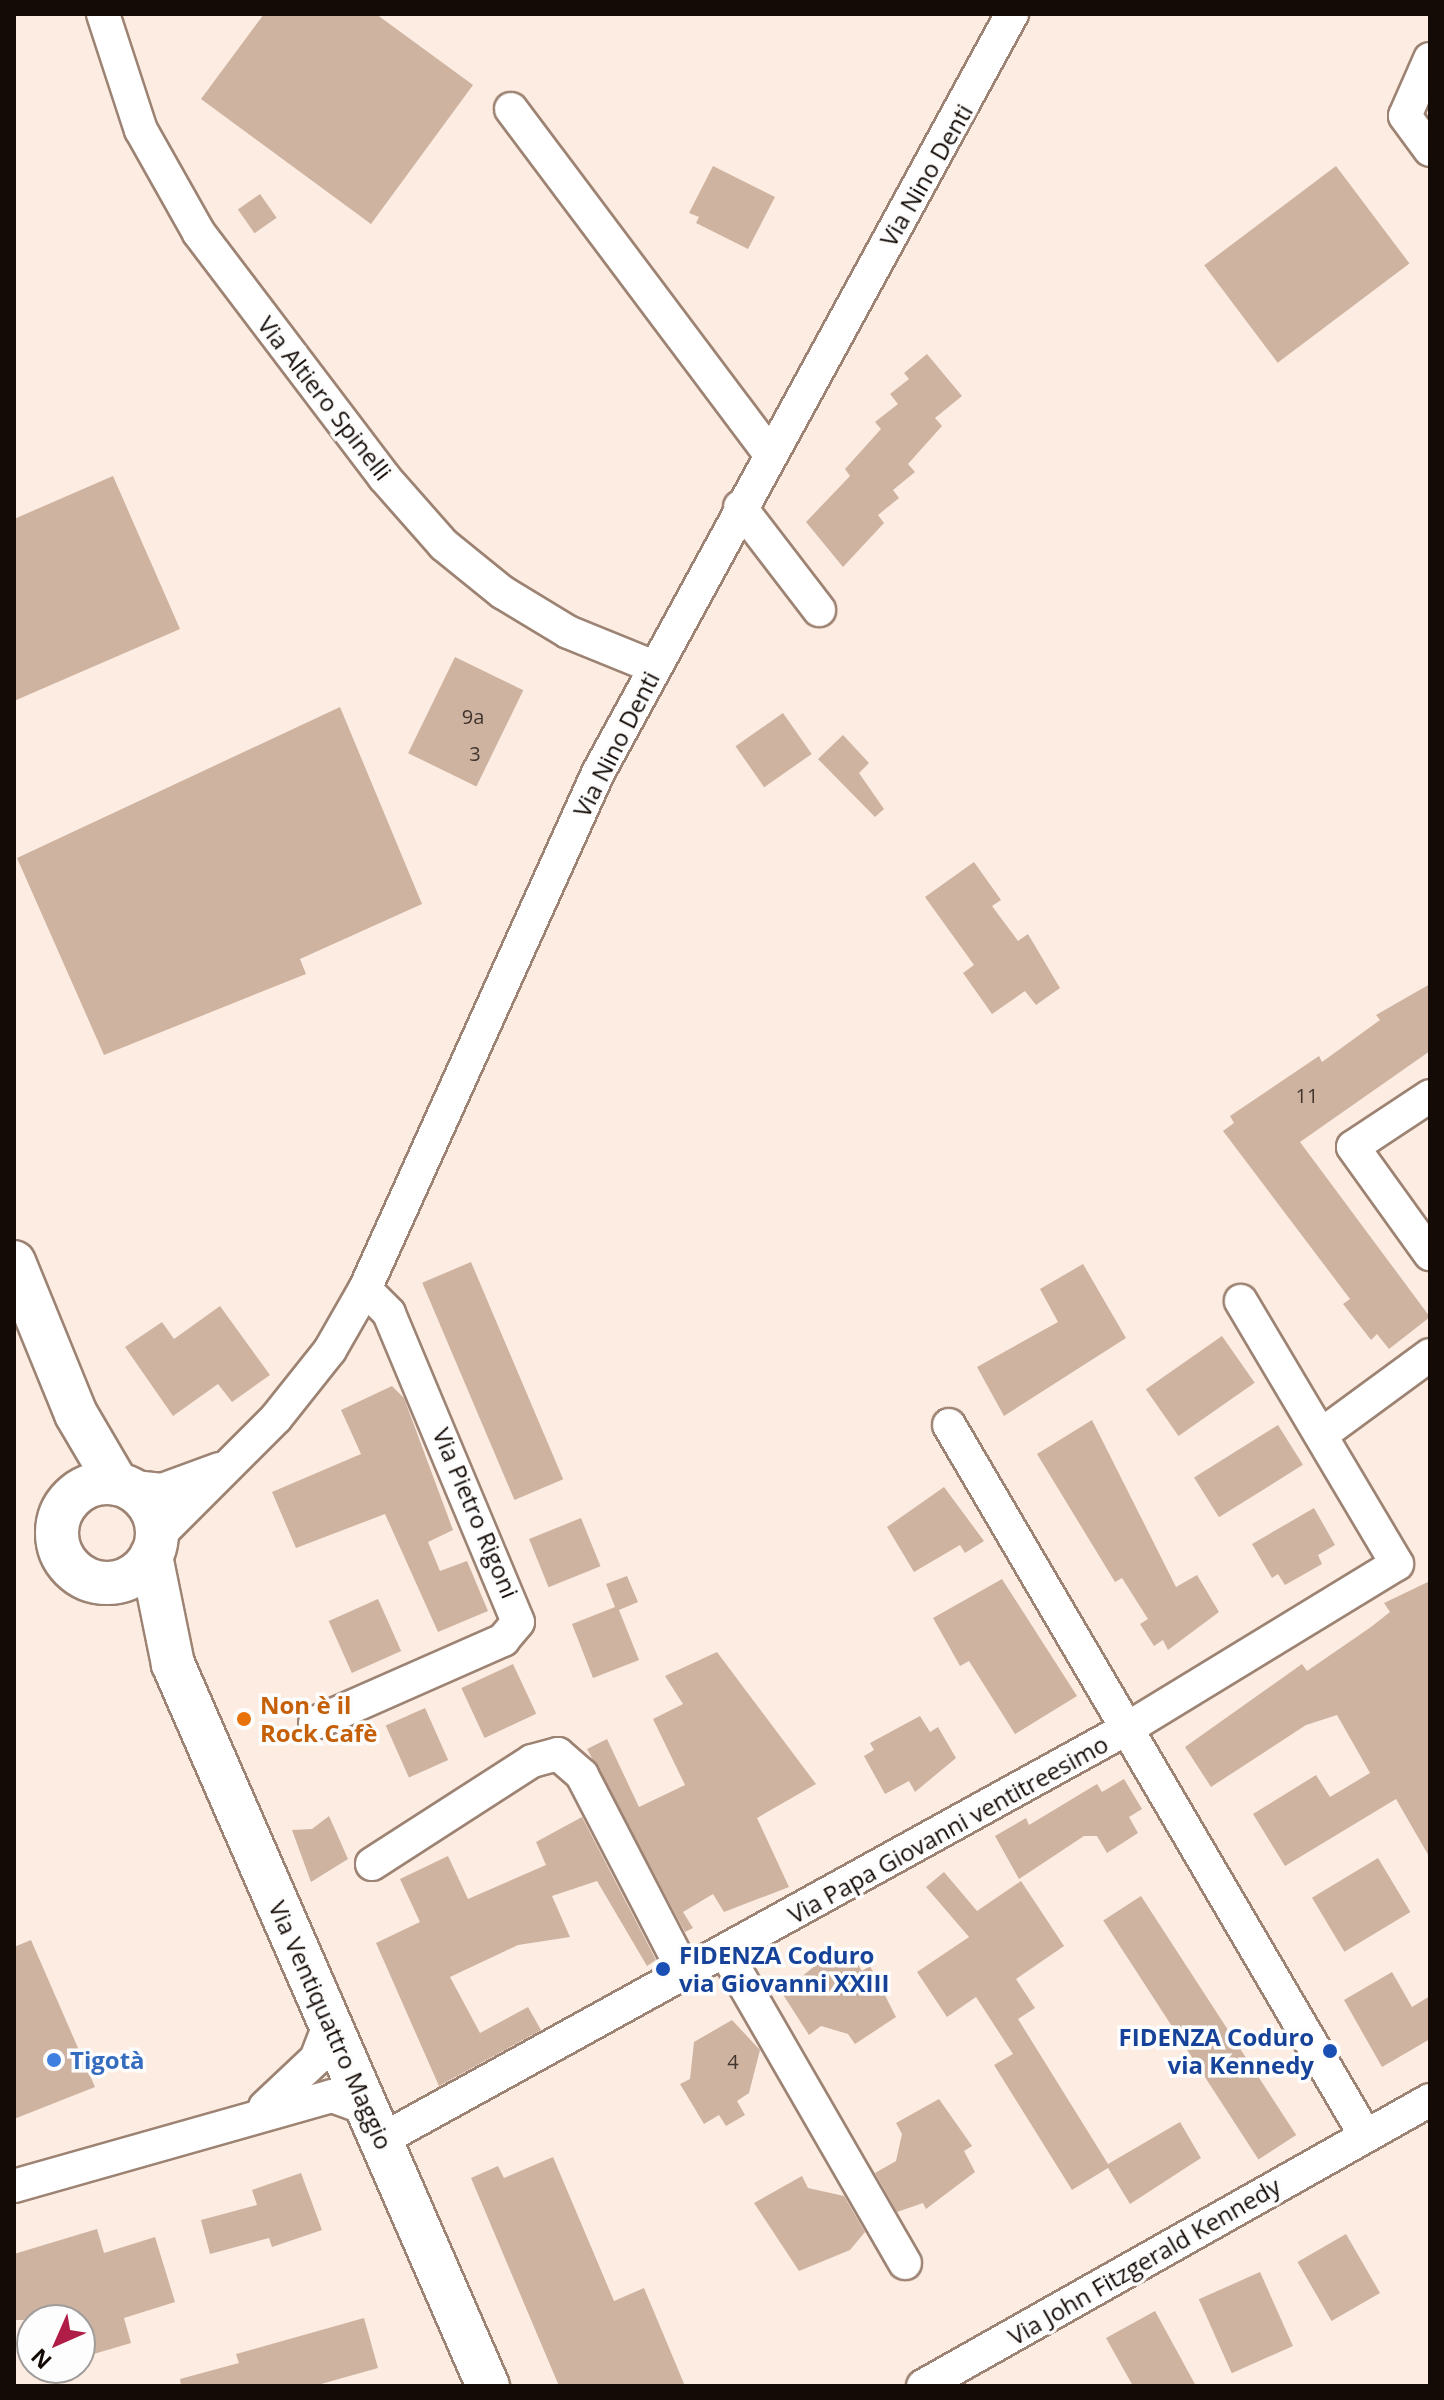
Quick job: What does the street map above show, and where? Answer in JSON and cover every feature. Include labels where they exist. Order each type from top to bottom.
[{"type":"main road","points":[[14,1262],[76,1414],[121,1485],[149,1507],[173,1664]]},
{"type":"main road","points":[[76,1414],[57,1530],[64,1559],[84,1577],[106,1583],[132,1576],[154,1547]]},
{"type":"main road","points":[[63,1508],[86,1487],[121,1485]]},
{"type":"main road","points":[[106,1583],[173,1664]]},
{"type":"main road","name":"Via Ventiquattro Maggio","points":[[173,1664],[488,2386]]},
{"type":"street","name":"Via Nino Denti","points":[[154,1547],[330,1350],[365,1289],[522,936],[654,667],[768,451],[1011,15]]},
{"type":"street","name":"Via Altiero Spinelli","points":[[99,19],[141,130],[199,233],[384,477],[444,545],[502,592],[568,632],[654,667]]},
{"type":"street","points":[[1430,59],[1405,116],[1430,150]]},
{"type":"street","points":[[511,109],[768,451]]},
{"type":"street","points":[[740,507],[819,610]]},
{"type":"street","points":[[1430,1096],[1353,1147],[1430,1254]]},
{"type":"street","name":"Via Pietro Rigoni","points":[[315,1723],[503,1640],[518,1622],[389,1313],[365,1289]]},
{"type":"street","points":[[1128,1728],[1397,1564],[1241,1301]]},
{"type":"street","points":[[1321,1435],[1430,1355]]},
{"type":"street","points":[[949,1425],[1365,2135]]},
{"type":"street","name":"Via Nino Denti","points":[[121,1485],[162,1490],[225,1466]]},
{"type":"street","name":"Via Papa Giovanni ventitreesimo","points":[[375,2125],[686,1976],[1128,1728]]},
{"type":"street","points":[[372,1864],[532,1761],[558,1754],[582,1775],[686,1976]]},
{"type":"street","points":[[726,1953],[905,2263]]},
{"type":"street","points":[[253,2116],[295,2085],[330,2022]]},
{"type":"street","points":[[14,2186],[332,2096],[375,2125]]},
{"type":"street","name":"Via John Fitzgerald Kennedy","points":[[923,2386],[1430,2100]]},
{"type":"building","points":[[264,14],[376,14],[473,85],[371,224],[201,99]]},
{"type":"building","points":[[713,166],[775,197],[748,249],[696,223],[699,217],[689,213]]},
{"type":"building","points":[[1336,166],[1409,263],[1278,363],[1204,265]]},
{"type":"building","points":[[260,194],[277,218],[255,233],[238,209]]},
{"type":"building","points":[[927,354],[962,396],[935,418],[942,426],[908,464],[915,472],[893,490],[899,498],[878,515],[884,523],[843,567],[806,522],[850,476],[845,469],[881,429],[875,422],[898,404],[890,394],[909,379],[904,373]]},
{"type":"building","points":[[113,476],[180,629],[14,701],[14,519]]},
{"type":"building","points":[[455,657],[523,690],[476,786],[408,753]]},
{"type":"building","points":[[340,707],[422,904],[300,959],[306,974],[104,1055],[17,858]]},
{"type":"building","points":[[783,713],[812,754],[764,787],[735,746]]},
{"type":"building","points":[[843,735],[869,763],[859,773],[884,809],[875,817],[818,759]]},
{"type":"building","points":[[974,862],[1001,900],[992,906],[1018,941],[1028,934],[1060,988],[1036,1005],[1025,991],[992,1014],[963,973],[974,965],[925,897]]},
{"type":"building","points":[[1430,984],[1430,1051],[1300,1142],[1430,1317],[1389,1349],[1377,1334],[1371,1340],[1343,1304],[1350,1299],[1223,1131],[1234,1123],[1230,1116],[1319,1056],[1322,1062],[1380,1020],[1376,1015]]},
{"type":"building","points":[[471,1262],[563,1479],[514,1500],[422,1283]]},
{"type":"building","points":[[1083,1264],[1126,1338],[1004,1416],[977,1367],[1058,1322],[1040,1289]]},
{"type":"building","points":[[220,1306],[270,1375],[232,1402],[218,1384],[173,1416],[125,1347],[162,1322],[174,1339]]},
{"type":"building","points":[[1222,1336],[1255,1383],[1179,1436],[1146,1389]]},
{"type":"building","points":[[392,1386],[404,1398],[453,1530],[428,1542],[440,1571],[467,1561],[488,1611],[438,1632],[385,1514],[296,1548],[272,1492],[361,1454],[341,1410]]},
{"type":"building","points":[[1092,1420],[1176,1587],[1197,1575],[1219,1612],[1168,1650],[1163,1640],[1154,1646],[1140,1624],[1148,1619],[1122,1578],[1115,1582],[1037,1454]]},
{"type":"building","points":[[1278,1425],[1303,1465],[1219,1517],[1194,1477]]},
{"type":"building","points":[[944,1487],[984,1541],[965,1553],[960,1545],[914,1572],[887,1527]]},
{"type":"building","points":[[1314,1508],[1335,1545],[1318,1555],[1322,1564],[1285,1585],[1278,1574],[1272,1578],[1252,1544]]},
{"type":"building","points":[[581,1518],[600,1566],[549,1587],[529,1539]]},
{"type":"building","points":[[627,1576],[638,1602],[619,1610],[639,1660],[593,1678],[572,1624],[615,1607],[606,1584]]},
{"type":"building","points":[[1002,1579],[1077,1696],[1015,1734],[969,1661],[960,1666],[933,1618]]},
{"type":"building","points":[[1430,1581],[1430,1858],[1396,1799],[1285,1866],[1253,1814],[1316,1775],[1330,1797],[1370,1773],[1337,1715],[1306,1725],[1211,1787],[1185,1747],[1302,1664],[1307,1671],[1371,1627],[1390,1612],[1384,1603]]},
{"type":"building","points":[[378,1599],[401,1651],[352,1673],[329,1621]]},
{"type":"building","points":[[717,1652],[816,1784],[757,1818],[789,1887],[724,1912],[713,1894],[683,1912],[693,1928],[685,1932],[587,1749],[607,1739],[639,1807],[685,1785],[653,1719],[683,1704],[665,1676]]},
{"type":"building","points":[[513,1664],[536,1714],[485,1738],[461,1688]]},
{"type":"building","points":[[425,1708],[448,1760],[409,1778],[386,1725]]},
{"type":"building","points":[[920,1716],[930,1732],[938,1727],[956,1758],[915,1792],[909,1781],[885,1794],[864,1756],[874,1750],[870,1743]]},
{"type":"building","points":[[1124,1779],[1142,1809],[1129,1817],[1138,1833],[1107,1853],[1097,1836],[1084,1836],[1019,1879],[995,1836],[1026,1818],[1029,1825],[1097,1784],[1102,1792]]},
{"type":"building","points":[[329,1816],[348,1859],[311,1882],[292,1830],[312,1829]]},
{"type":"building","points":[[582,1817],[656,1960],[647,1966],[597,1881],[552,1896],[570,1937],[518,1945],[450,1977],[480,2033],[528,2007],[541,2030],[439,2086],[376,1943],[420,1922],[400,1879],[448,1856],[468,1899],[546,1865],[536,1842]]},
{"type":"building","points":[[1378,1858],[1410,1912],[1344,1952],[1312,1898]]},
{"type":"building","points":[[944,1872],[977,1911],[1021,1881],[1064,1946],[1016,1979],[1035,2008],[1018,2019],[1108,2164],[1180,2122],[1201,2158],[1130,2204],[1108,2168],[1072,2190],[994,2065],[1013,2054],[976,1997],[947,2017],[917,1972],[969,1937],[926,1887]]},
{"type":"building","points":[[1141,1896],[1296,2135],[1258,2160],[1103,1921]]},
{"type":"building","points":[[31,1940],[95,2087],[14,2119],[14,1947]]},
{"type":"building","points":[[849,1951],[862,1971],[870,1966],[896,2017],[855,2044],[848,2034],[821,2026],[809,2035],[782,1993],[823,1959],[826,1965]]},
{"type":"building","points":[[1392,1972],[1412,2007],[1430,1996],[1430,2039],[1382,2067],[1344,2000]]},
{"type":"building","points":[[732,2020],[760,2050],[749,2093],[737,2101],[745,2115],[726,2126],[719,2115],[704,2124],[680,2084],[690,2079],[694,2042]]},
{"type":"building","points":[[939,2099],[972,2146],[964,2151],[975,2172],[926,2209],[923,2203],[897,2212],[875,2173],[896,2161],[902,2134],[896,2123]]},
{"type":"building","points":[[553,2157],[614,2301],[644,2288],[685,2386],[559,2386],[471,2178],[498,2166],[504,2178]]},
{"type":"building","points":[[301,2173],[322,2230],[272,2247],[269,2238],[210,2254],[201,2220],[257,2205],[252,2190]]},
{"type":"building","points":[[802,2176],[808,2188],[844,2196],[865,2232],[850,2250],[799,2271],[754,2203]]},
{"type":"building","points":[[97,2229],[104,2253],[155,2237],[175,2302],[124,2318],[131,2343],[96,2353],[96,2304],[16,2304],[14,2320],[14,2254]]},
{"type":"building","points":[[1346,2234],[1380,2293],[1332,2321],[1298,2262]]},
{"type":"building","points":[[1260,2272],[1293,2346],[1232,2373],[1199,2299]]},
{"type":"building","points":[[1155,2311],[1196,2386],[1133,2386],[1106,2338]]},
{"type":"building","points":[[364,2318],[378,2368],[314,2386],[181,2386],[180,2379],[239,2363],[236,2354]]},
{"type":"place","name":"Non è il Rock Cafè","points":[[244,1719]]},
{"type":"place","name":"FIDENZA Coduro via Giovanni XXIII","points":[[663,1969]]},
{"type":"place","name":"FIDENZA Coduro via Kennedy","points":[[1330,2051]]},
{"type":"place","name":"Tigotà","points":[[54,2060]]}]
